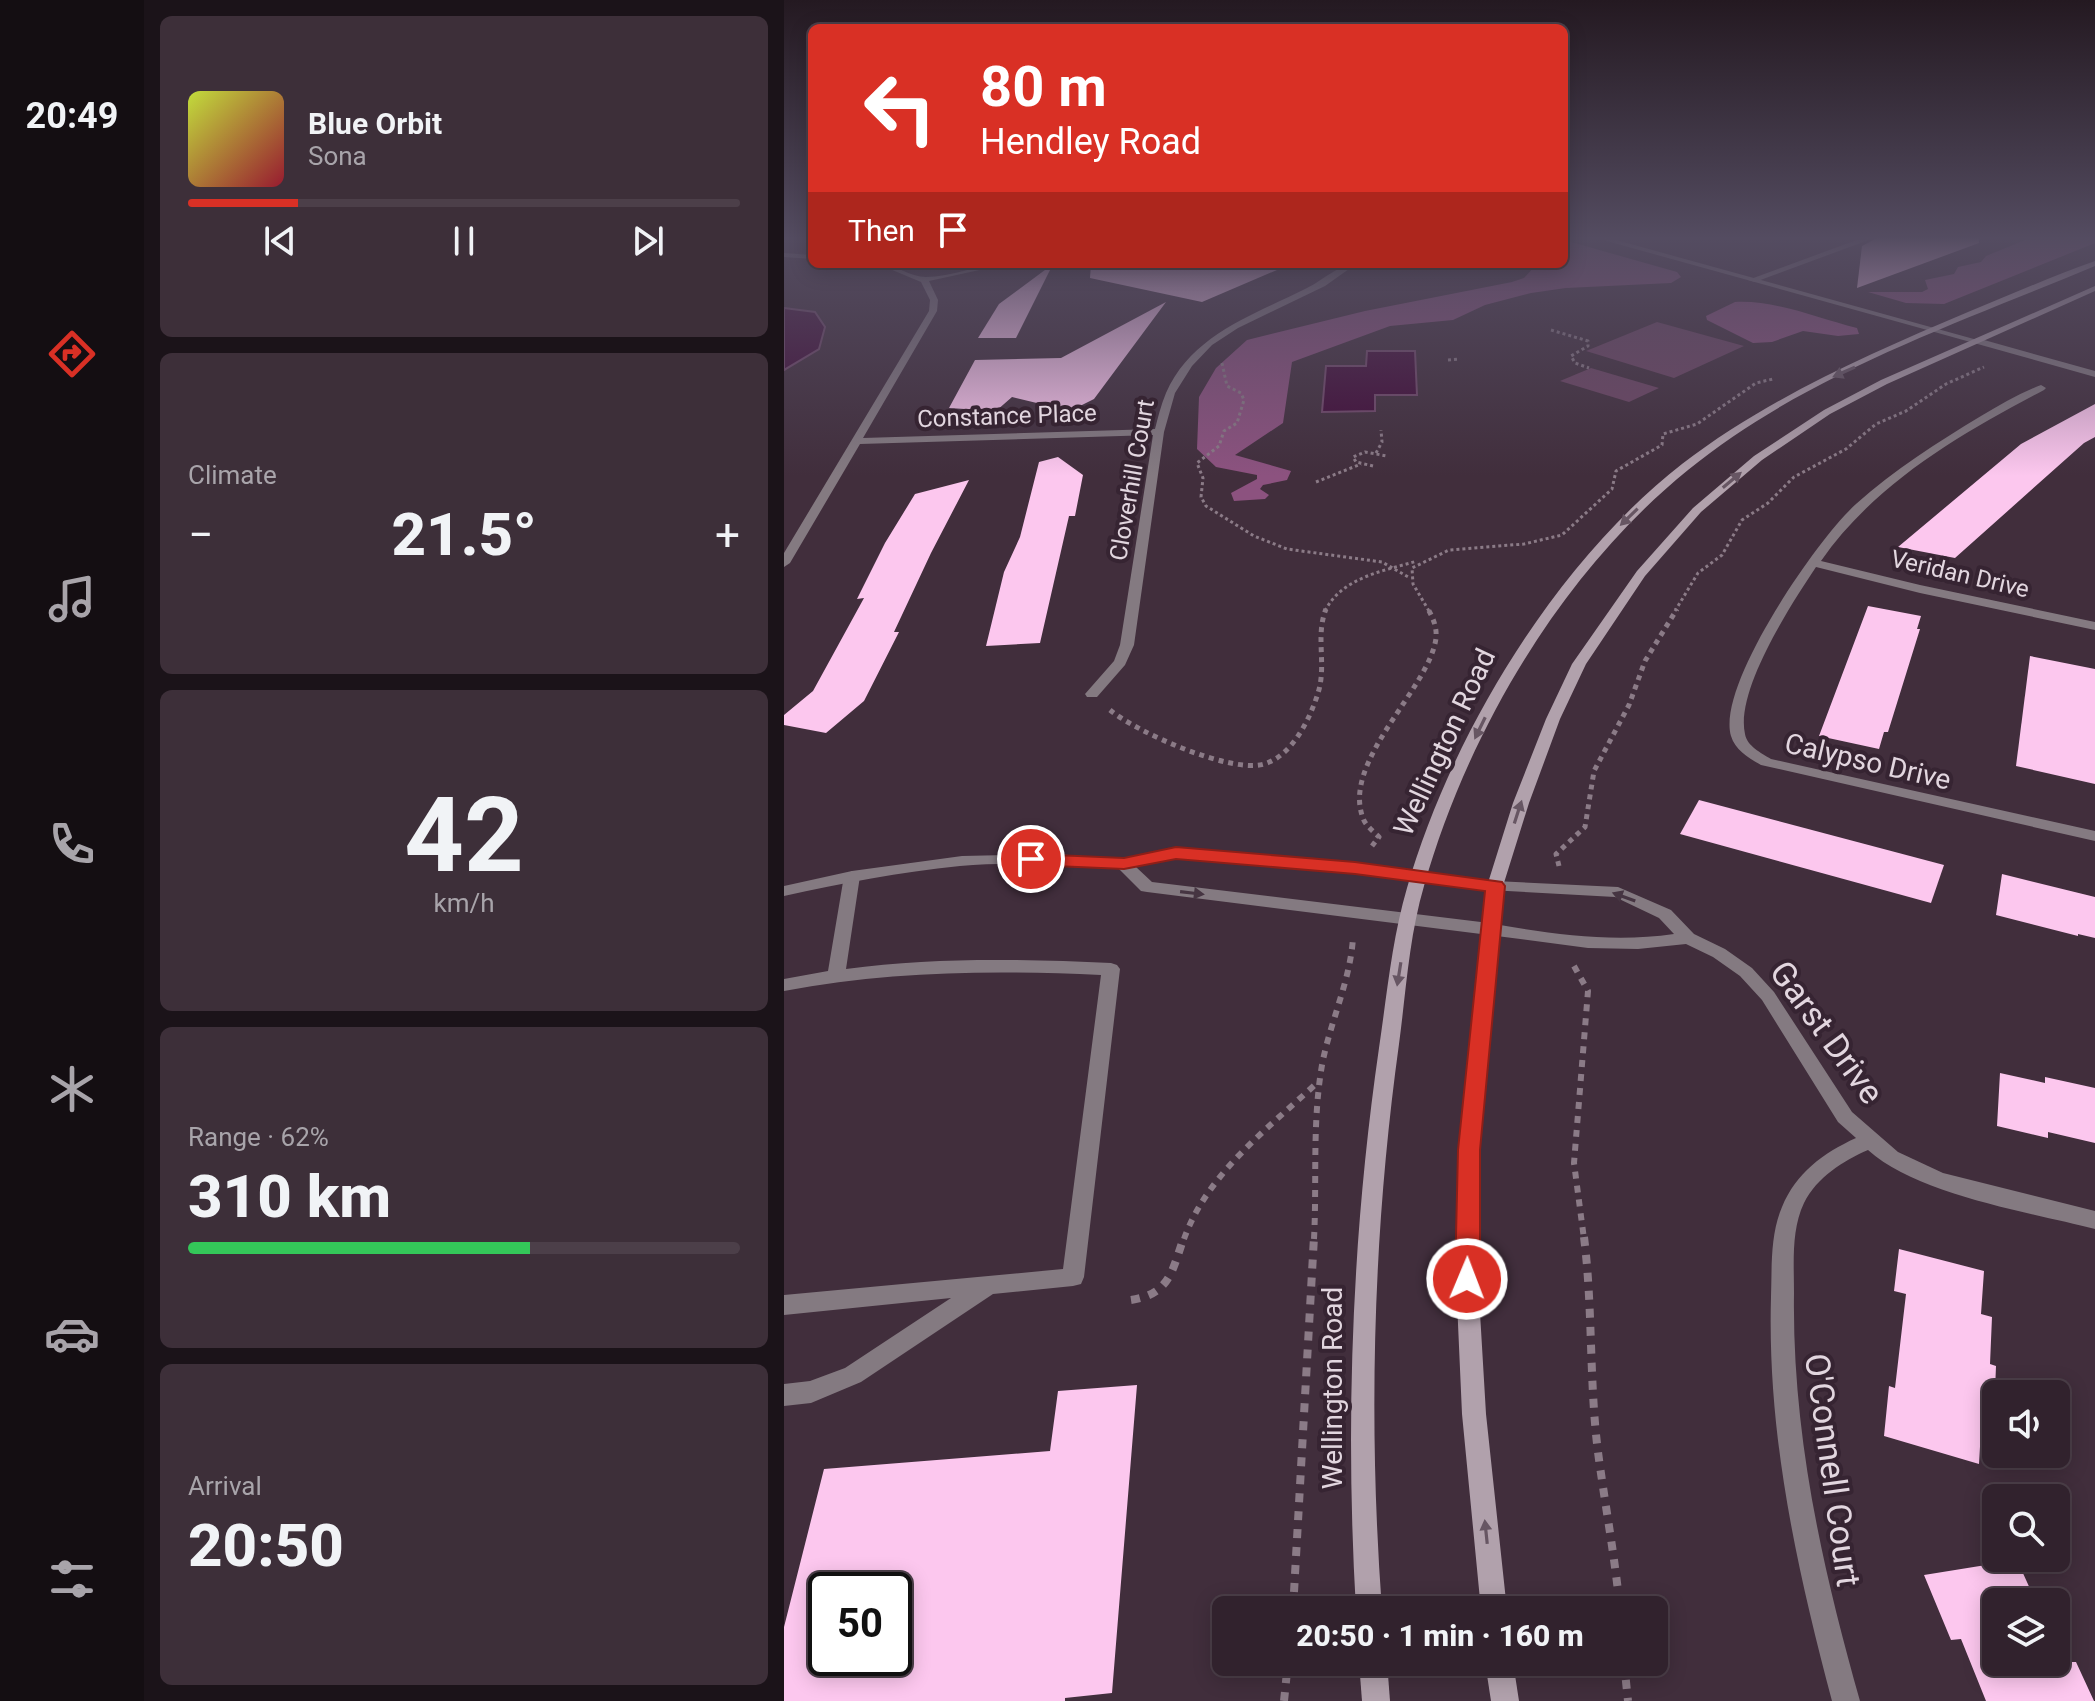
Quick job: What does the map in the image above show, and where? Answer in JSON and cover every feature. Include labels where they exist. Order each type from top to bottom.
[{"type":"main road","name":"Wellington Road","points":[[1368,1596],[1362,1423],[1365,1269],[1380,1098],[1418,878],[1474,739],[1503,682],[1557,599],[1606,540],[1685,467],[1751,420],[1807,389],[1970,317]]},
{"type":"main road","points":[[1493,1596],[1474,1414],[1467,1279],[1469,1150],[1495,886],[1521,803],[1553,719],[1579,664],[1641,574],[1697,510],[1758,458],[1827,412],[1884,382],[2030,317]]},
{"type":"main road","points":[[1374,1676],[1376,1701]]},
{"type":"main road","points":[[1501,1676],[1505,1701]]},
{"type":"street","points":[[784,563],[929,317]]},
{"type":"street","name":"Cloverhill Court","points":[[1092,694],[1120,662],[1127,645],[1164,405],[1186,364],[1213,339],[1250,317]]},
{"type":"street","points":[[1889,317],[2095,374]]},
{"type":"street","name":"Calypso Drive","points":[[2041,388],[1956,435],[1855,510],[1766,633],[1735,724],[1737,737],[1748,751],[1766,762],[2095,836]]},
{"type":"street","name":"Constance Place","points":[[856,441],[1159,432]]},
{"type":"street","name":"Veridan Drive","points":[[1815,563],[2095,626]]},
{"type":"street","name":"Garst Drive","points":[[784,891],[852,876],[992,860],[1055,859],[1124,864],[1176,853],[1355,868],[1495,886],[1618,892],[1665,914],[1688,938],[1719,953],[1746,972],[1768,996],[1845,1117],[1891,1158],[1938,1180],[2095,1220]]},
{"type":"street","points":[[1124,864],[1147,887],[1489,929],[1569,943],[1649,945],[1688,938]]},
{"type":"street","points":[[836,974],[852,876]]},
{"type":"street","points":[[784,985],[836,974],[987,964],[1111,969],[1073,1277],[784,1305]]},
{"type":"street","name":"O'Connell Court","points":[[1846,1701],[1820,1608],[1789,1454],[1780,1338],[1785,1231],[1796,1197],[1812,1175],[1840,1153],[1869,1141]]},
{"type":"street","points":[[784,1395],[811,1392],[853,1375],[989,1285]]},
{"type":"path","points":[[1551,330],[1585,339],[1589,344],[1587,349],[1571,358],[1589,368]]},
{"type":"path","points":[[1213,339],[1238,342],[1225,353],[1223,367],[1227,386],[1241,393],[1244,400],[1238,421],[1224,431],[1219,446],[1197,463],[1203,478],[1201,497],[1206,506],[1277,547],[1373,559],[1411,579]]},
{"type":"path","points":[[1564,890],[1556,854],[1585,827],[1594,771],[1629,705],[1645,661],[1698,573],[1722,555],[1742,520],[1768,503],[1794,477],[1846,449],[1876,424],[1906,411],[1946,384],[1979,371],[1990,361],[1987,357],[2000,348]]},
{"type":"path","points":[[1448,360],[1460,359]]},
{"type":"path","points":[[1376,453],[1381,447],[1381,430]]},
{"type":"path","points":[[1344,452],[1387,456]]},
{"type":"path","points":[[1355,454],[1353,460],[1373,466]]},
{"type":"path","points":[[1316,482],[1362,463]]},
{"type":"path","points":[[1092,694],[1120,719],[1161,739],[1237,764],[1273,761],[1282,756],[1302,727],[1321,685],[1323,669],[1319,631],[1329,603],[1350,585],[1429,557]]},
{"type":"path","points":[[1569,943],[1570,961],[1588,991],[1574,1163],[1578,1213],[1591,1290],[1598,1450],[1613,1539],[1619,1596]]},
{"type":"path","points":[[1131,1300],[1150,1297],[1168,1282],[1194,1211],[1216,1178],[1321,1080]]},
{"type":"path","points":[[1284,1701],[1287,1676]]},
{"type":"path","points":[[1625,1676],[1628,1701]]},
{"type":"shaded area","points":[[784,317],[819,317],[825,327],[819,349],[784,370]]},
{"type":"shaded area","points":[[1339,317],[1459,317],[1390,326],[1292,362],[1283,423],[1235,455],[1291,471],[1287,480],[1263,485],[1260,489],[1269,495],[1265,499],[1234,501],[1231,493],[1257,479],[1257,475],[1216,467],[1197,449],[1199,397],[1216,368],[1247,340]]},
{"type":"shaded area","points":[[1706,317],[1822,317],[1857,328],[1859,334],[1838,336],[1803,331],[1772,342],[1753,343]]},
{"type":"shaded area","points":[[1657,322],[1744,346],[1674,378],[1586,351]]},
{"type":"shaded area","points":[[1367,351],[1415,351],[1417,395],[1375,395],[1375,411],[1322,412],[1326,366],[1366,366]]},
{"type":"shaded area","points":[[1591,368],[1659,388],[1629,402],[1560,381]]},
{"type":"building","points":[[991,317],[1026,317],[1016,338],[978,338]]},
{"type":"building","points":[[1137,317],[1155,317],[1094,399],[1070,411],[1012,397],[996,411],[949,408],[975,360],[1061,358]]},
{"type":"building","points":[[2095,404],[2095,437],[2084,443],[1955,558],[1898,547],[2021,444]]},
{"type":"building","points":[[1058,457],[1083,475],[1075,516],[1069,516],[1040,643],[986,646],[1004,572],[1020,537],[1039,462]]},
{"type":"building","points":[[969,480],[931,553],[894,632],[899,632],[864,701],[826,733],[784,725],[784,715],[813,691],[864,598],[857,599],[885,543],[915,494]]},
{"type":"building","points":[[1868,606],[1921,616],[1917,629],[1920,629],[1888,732],[1884,732],[1879,749],[1819,736]]},
{"type":"building","points":[[2030,656],[2095,669],[2095,784],[2016,766]]},
{"type":"building","points":[[1699,800],[1944,865],[1931,903],[1680,834]]},
{"type":"building","points":[[2002,874],[2095,897],[2095,938],[1996,915]]},
{"type":"building","points":[[2000,1073],[2045,1083],[2045,1077],[2095,1088],[2095,1143],[2048,1132],[2048,1138],[1997,1126]]},
{"type":"building","points":[[1899,1249],[1984,1271],[1981,1314],[1992,1317],[1990,1364],[1996,1366],[1995,1380],[1982,1380],[1979,1464],[1884,1436],[1889,1386],[1895,1388],[1906,1294],[1894,1291]]},
{"type":"building","points":[[1137,1385],[1112,1693],[1065,1698],[1065,1701],[784,1701],[784,1627],[824,1469],[1050,1451],[1058,1391]]},
{"type":"building","points":[[1982,1566],[1982,1572],[2022,1572],[2030,1588],[1982,1588],[1982,1676],[2070,1676],[2070,1662],[2076,1662],[2094,1701],[1986,1701],[1961,1639],[1951,1640],[1924,1575]]},
{"type":"route","points":[[1031,859],[1124,864],[1176,853],[1355,868],[1495,886],[1469,1150],[1467,1279]]}]
